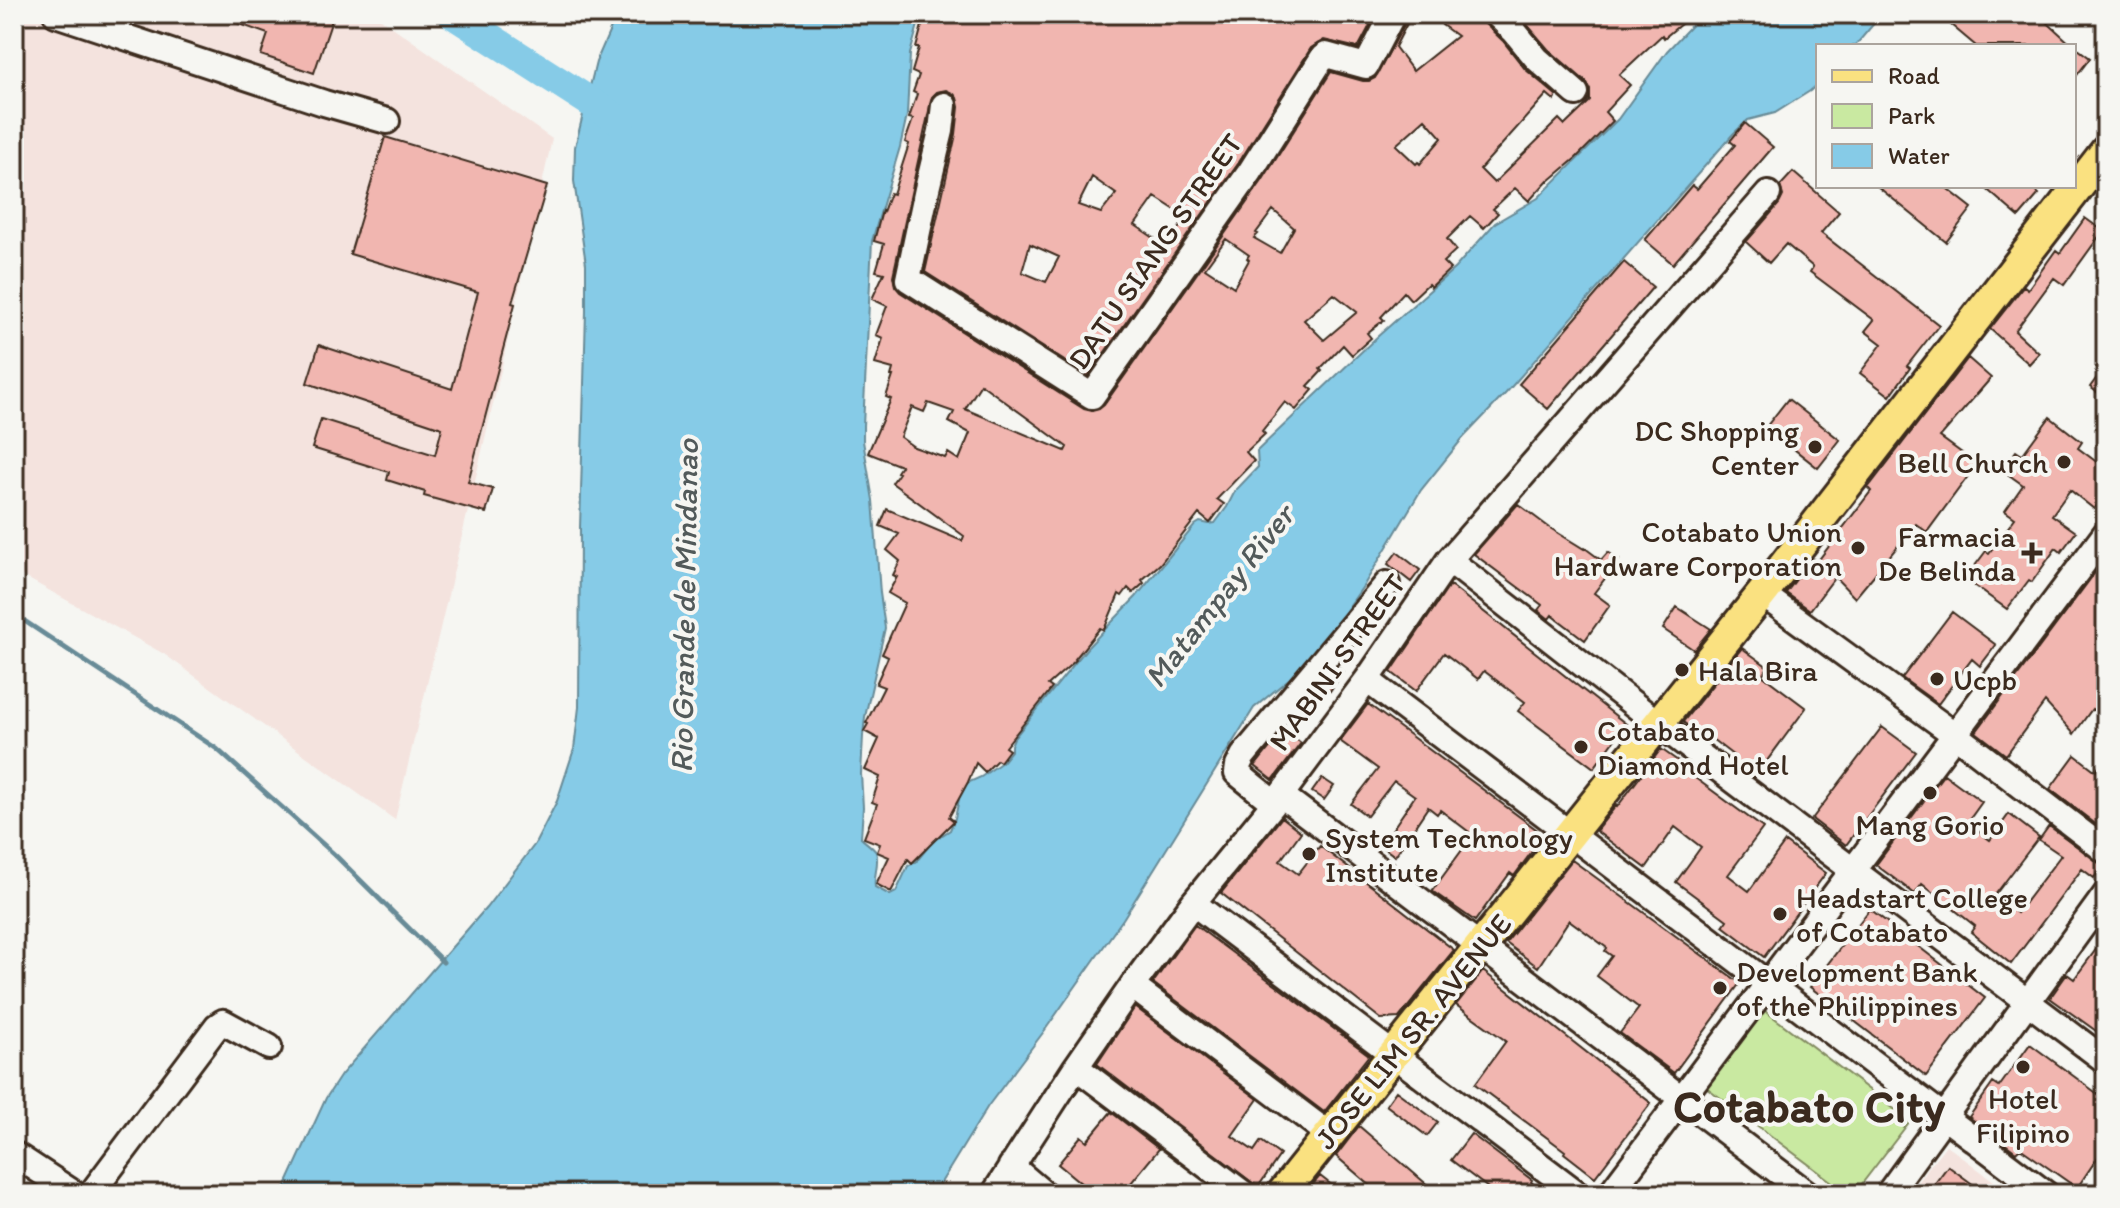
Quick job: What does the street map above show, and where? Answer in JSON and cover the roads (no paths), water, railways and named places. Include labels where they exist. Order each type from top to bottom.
[{"type":"main road","name":"JOSE LIM SR. AVENUE","points":[[1282,1194],[1762,594],[2106,151]]},
{"type":"street","points":[[56,14],[387,121]]},
{"type":"street","name":"DATU SIANG STREET","points":[[944,105],[908,279],[1092,396],[1250,172],[1323,57],[1326,55],[1366,66],[1393,14]]},
{"type":"street","points":[[1496,14],[1537,59],[1576,93]]},
{"type":"street","name":"MABINI STREET","points":[[994,1194],[1132,986],[1367,680],[1449,560],[1768,194]]},
{"type":"street","points":[[1610,1194],[2106,533]]},
{"type":"street","points":[[1449,560],[1659,724],[2106,1061]]},
{"type":"street","points":[[1387,584],[1252,746],[1238,766],[1237,773],[1278,799],[1480,947],[1808,1194]]},
{"type":"street","points":[[1762,594],[1954,734],[2106,851]]},
{"type":"street","points":[[1367,680],[2046,1194]]},
{"type":"street","points":[[1888,1194],[2106,894]]},
{"type":"street","points":[[1193,903],[1578,1194]]},
{"type":"street","points":[[1132,986],[1330,1135]]},
{"type":"street","points":[[91,1194],[217,1026],[223,1022],[269,1047]]},
{"type":"street","points":[[1076,1067],[1244,1194]]},
{"type":"street","points":[[14,1154],[75,1194]]},
{"type":"street","points":[[1011,1166],[1044,1194]]},
{"type":"water","points":[[617,14],[921,14],[910,54],[907,115],[872,241],[863,426],[885,628],[865,717],[861,838],[876,852],[875,887],[890,895],[896,892],[908,866],[916,862],[933,841],[950,830],[958,795],[965,784],[1002,762],[1011,751],[1014,738],[1087,648],[1136,597],[1195,525],[1200,522],[1215,523],[1235,491],[1258,467],[1257,451],[1455,268],[1495,223],[1538,198],[1618,119],[1667,51],[1702,14],[1882,14],[1857,44],[1816,44],[1816,86],[1775,113],[1748,120],[1733,134],[1462,439],[1421,490],[1364,585],[1326,639],[1290,678],[1254,708],[1123,919],[988,1106],[934,1194],[282,1194],[326,1098],[341,1075],[486,908],[535,844],[557,801],[574,749],[579,707],[586,311],[586,264],[574,181],[575,147],[596,62]]},
{"type":"waterway","points":[[453,14],[620,121]]},
{"type":"waterway","points":[[14,614],[217,749],[335,855],[443,962]]},
{"type":"place","name":"DC Shopping Center","points":[[1815,447]]},
{"type":"place","name":"Bell Church","points":[[2064,462]]},
{"type":"place","name":"Cotabato Union Hardware Corporation","points":[[1858,548]]},
{"type":"place","name":"Farmacia De Belinda","points":[[2032,553]]},
{"type":"place","name":"Hala Bira","points":[[1682,670]]},
{"type":"place","name":"Ucpb","points":[[1937,679]]},
{"type":"place","name":"Cotabato Diamond Hotel","points":[[1581,747]]},
{"type":"place","name":"Mang Gorio","points":[[1930,793]]},
{"type":"place","name":"System Technology Institute","points":[[1309,854]]},
{"type":"place","name":"Headstart College of Cotabato","points":[[1780,914]]},
{"type":"place","name":"Development Bank of the Philippines","points":[[1720,988]]},
{"type":"place","name":"Hotel Filipino","points":[[2023,1067]]},
{"type":"district","name":"Cotabato City","points":[[1809,1106]]},
{"type":"water label","name":"Matampay River","points":[[1219,596]]},
{"type":"water label","name":"Rio Grande de Mindanao","points":[[684,606]]}]
